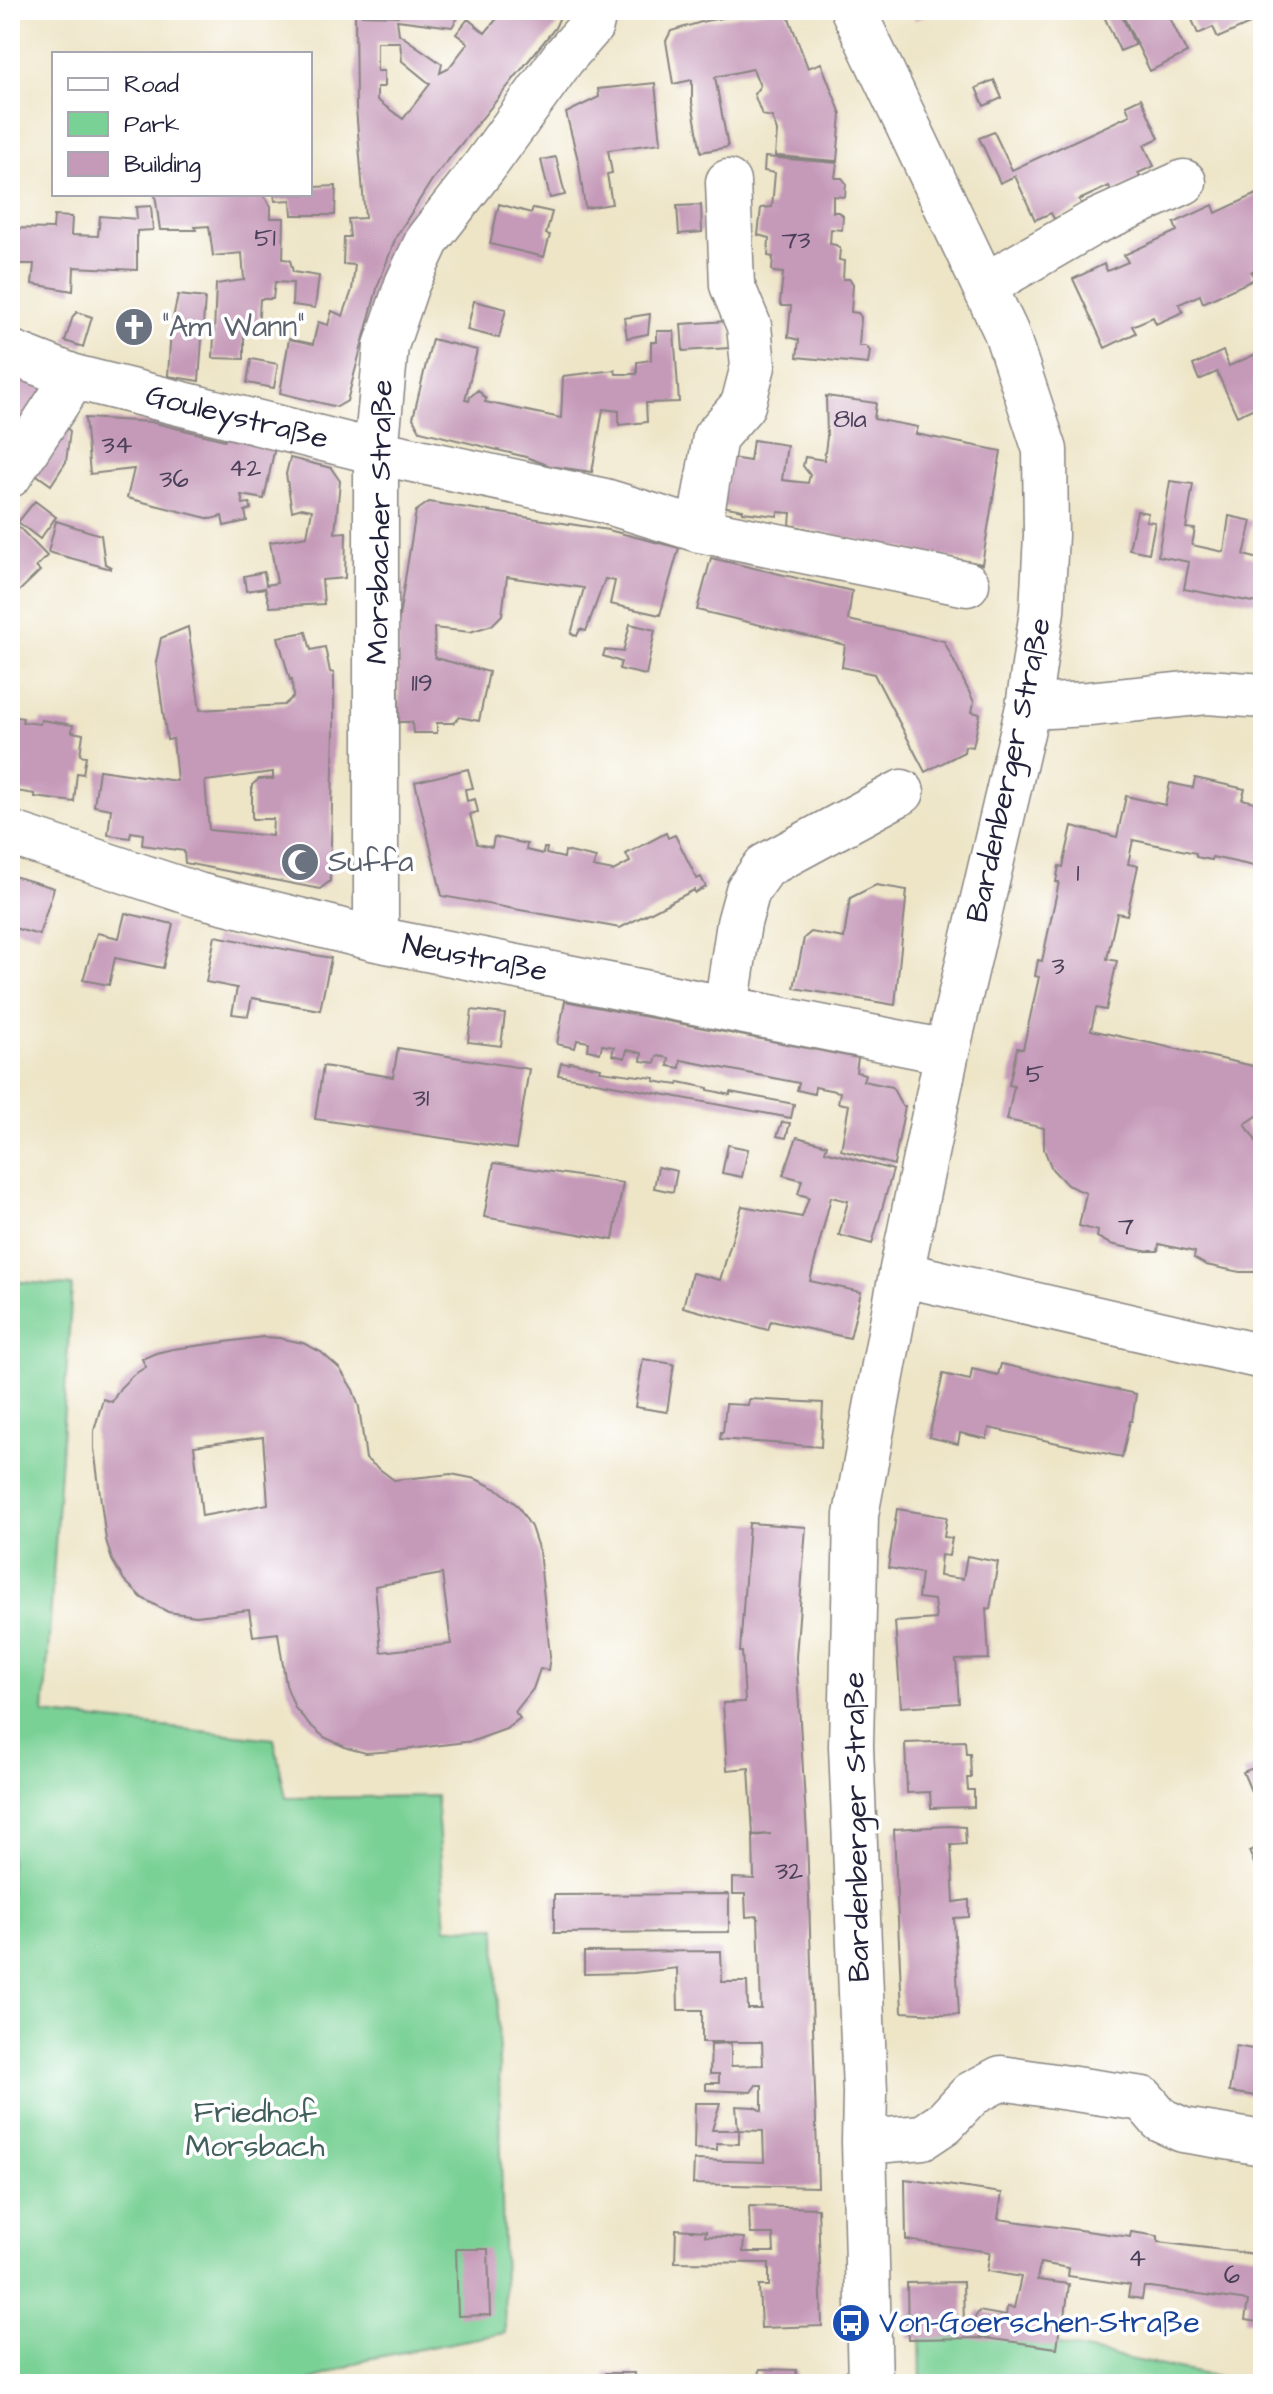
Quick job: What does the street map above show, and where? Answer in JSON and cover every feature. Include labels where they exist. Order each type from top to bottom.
[{"type":"street","name":"Bardenberger Straße","points":[[853,10],[1006,332],[1045,450],[1046,535],[1042,611],[1028,707],[947,1052],[856,1515],[851,1746],[865,2092],[870,2384]]},
{"type":"street","name":"Morsbacher Straße","points":[[376,939],[376,452],[386,346],[407,284],[428,239],[563,58],[605,15]]},
{"type":"street","points":[[699,530],[715,437],[743,405],[753,366],[749,326],[732,285],[728,182]]},
{"type":"street","points":[[984,286],[1091,224],[1184,182]]},
{"type":"street","name":"Gouleystraße","points":[[10,352],[74,377],[376,452],[605,501],[699,530],[967,584]]},
{"type":"street","points":[[10,475],[74,377]]},
{"type":"street","points":[[1028,707],[1207,692],[1263,696]]},
{"type":"street","points":[[726,1008],[739,923],[748,890],[765,866],[902,792]]},
{"type":"street","name":"Neustraße","points":[[10,833],[198,895],[376,939],[947,1052]]},
{"type":"street","points":[[901,1274],[1263,1357]]},
{"type":"street","points":[[864,2142],[923,2137],[944,2123],[971,2094],[1001,2078],[1143,2099],[1161,2120],[1183,2130],[1263,2143]]},
{"type":"green space","name":"Friedhof Morsbach","points":[[10,1281],[72,1286],[44,1714],[274,1739],[286,1798],[436,1796],[446,1928],[496,1927],[505,2333],[367,2359],[303,2384],[10,2384]]},
{"type":"green space","points":[[992,2331],[1227,2379],[1227,2384],[921,2384],[920,2332]]},
{"type":"building","points":[[399,10],[459,10],[452,27],[397,20],[399,34],[442,64],[440,73],[448,69],[468,43],[456,34],[468,19],[485,33],[504,10],[563,10],[555,28],[432,180],[396,237],[378,285],[347,401],[337,407],[280,393],[289,339],[313,344],[318,322],[328,325],[332,311],[343,316],[352,290],[355,265],[343,264],[344,237],[350,237],[348,219],[365,218],[356,108],[355,13],[398,16]],"holes":[[[377,42],[400,42],[402,61],[430,84],[403,119],[377,100],[377,87],[384,87],[384,71],[377,71]]]},
{"type":"building","points":[[768,10],[786,10],[808,68],[821,63],[841,114],[837,161],[775,156],[777,131],[772,117],[762,115],[754,94],[760,86],[753,69],[715,77],[728,147],[701,152],[692,103],[692,80],[673,84],[666,41],[671,31],[705,21]]},
{"type":"building","points":[[910,10],[936,10],[915,20]]},
{"type":"building","points":[[1119,10],[1135,45],[1120,51],[1102,12]]},
{"type":"building","points":[[1137,10],[1166,10],[1187,53],[1150,71],[1123,16]]},
{"type":"building","points":[[1188,10],[1257,10],[1261,19],[1218,38],[1213,27],[1198,34]]},
{"type":"building","points":[[994,80],[1002,98],[984,106],[976,88]]},
{"type":"building","points":[[655,83],[661,143],[608,150],[612,173],[607,174],[612,204],[585,208],[579,164],[566,113],[599,97],[598,89]]},
{"type":"building","points":[[1141,98],[1159,138],[1144,145],[1154,166],[1138,173],[1141,179],[1112,193],[1109,186],[1079,200],[1083,206],[1054,219],[1051,213],[1035,220],[1015,176],[1000,183],[979,138],[994,132],[1012,170],[1130,115],[1126,105]]},
{"type":"building","points":[[556,157],[565,195],[550,198],[541,160]]},
{"type":"building","points":[[765,157],[837,163],[835,178],[842,178],[846,183],[845,197],[833,196],[833,212],[843,216],[842,230],[831,229],[830,244],[840,249],[839,260],[844,261],[843,279],[850,279],[853,284],[851,312],[861,317],[859,346],[866,346],[870,351],[868,364],[797,357],[799,340],[788,337],[791,306],[780,303],[783,273],[772,270],[773,257],[768,256],[769,238],[758,235],[761,208],[772,207],[775,173],[764,171]]},
{"type":"building","points":[[312,176],[314,187],[336,186],[335,215],[292,215],[291,200],[275,201],[274,196],[312,196]]},
{"type":"building","points":[[1263,191],[1263,266],[1251,272],[1255,279],[1203,303],[1200,295],[1179,304],[1183,312],[1156,324],[1153,317],[1132,326],[1136,333],[1105,348],[1073,279],[1104,264],[1107,271],[1128,262],[1124,255],[1177,231],[1174,223],[1213,205],[1216,213]]},
{"type":"building","points":[[155,196],[264,196],[271,206],[271,218],[284,218],[283,259],[290,260],[293,272],[319,276],[315,308],[292,305],[293,283],[275,282],[273,299],[260,299],[258,330],[244,328],[244,359],[213,358],[216,284],[244,280],[242,253],[213,256],[209,226],[195,227],[196,230],[160,230]]},
{"type":"building","points":[[499,204],[531,213],[533,208],[552,212],[544,257],[490,244]]},
{"type":"building","points":[[701,205],[702,232],[679,234],[677,206]]},
{"type":"building","points":[[151,206],[153,230],[137,231],[137,270],[74,267],[73,291],[32,284],[34,264],[10,264],[10,228],[53,229],[54,216],[72,217],[71,235],[98,236],[100,216],[137,219],[136,207]]},
{"type":"building","points":[[178,295],[205,298],[199,381],[168,376],[171,327]]},
{"type":"building","points":[[474,301],[506,309],[499,338],[467,330]]},
{"type":"building","points":[[77,312],[92,317],[83,347],[65,341]]},
{"type":"building","points":[[650,314],[648,334],[627,338],[624,318]]},
{"type":"building","points":[[728,321],[729,348],[683,351],[681,324]]},
{"type":"building","name":"\"Am Wann\"","points":[[124,322],[144,326],[143,332],[123,329]]},
{"type":"building","points":[[657,331],[674,331],[679,402],[646,403],[647,422],[619,425],[619,411],[603,409],[592,472],[550,466],[526,457],[420,431],[413,418],[432,339],[477,350],[465,400],[469,401],[478,390],[485,402],[561,418],[563,376],[615,370],[616,374],[637,374],[637,362],[651,360],[651,342],[657,342]]},
{"type":"building","points":[[1223,351],[1229,366],[1263,351],[1263,404],[1237,416],[1217,372],[1199,380],[1193,365]]},
{"type":"building","points":[[251,359],[278,364],[274,388],[247,383]]},
{"type":"building","points":[[10,374],[52,391],[10,441]]},
{"type":"building","points":[[826,396],[876,403],[874,419],[918,427],[916,434],[1001,451],[982,564],[790,525],[791,513],[778,512],[777,516],[722,506],[731,458],[750,461],[753,440],[787,445],[782,480],[808,483],[810,475],[803,466],[805,457],[824,460]]},
{"type":"building","points":[[85,418],[151,422],[225,440],[226,436],[275,447],[264,499],[241,495],[243,504],[250,503],[251,509],[245,511],[247,521],[224,526],[222,516],[211,519],[127,498],[134,469],[90,474]]},
{"type":"building","points":[[61,424],[70,431],[66,462],[51,485],[27,468]]},
{"type":"building","points":[[290,458],[331,468],[340,481],[335,533],[346,532],[345,578],[322,580],[324,604],[270,607],[265,588],[246,591],[244,576],[264,572],[266,585],[277,583],[270,542],[307,536],[312,510],[302,508],[292,511],[286,474]]},
{"type":"building","points":[[1170,481],[1193,484],[1186,528],[1195,529],[1192,545],[1224,552],[1229,516],[1252,521],[1244,555],[1263,560],[1263,604],[1184,589],[1189,562],[1158,556]]},
{"type":"building","points":[[35,501],[56,517],[40,539],[18,522]]},
{"type":"building","points":[[429,502],[608,530],[679,548],[660,615],[610,604],[615,581],[605,579],[586,631],[580,629],[577,636],[571,634],[584,588],[507,577],[502,615],[492,625],[470,632],[434,628],[435,658],[489,672],[479,721],[459,717],[453,723],[437,723],[437,733],[413,733],[412,722],[399,722],[398,623],[416,511]]},
{"type":"building","points":[[1137,511],[1148,513],[1146,521],[1155,522],[1149,553],[1129,549]]},
{"type":"building","points":[[13,521],[47,556],[36,567],[40,571],[10,600],[10,524]]},
{"type":"building","points":[[56,521],[101,535],[105,564],[111,569],[48,552]]},
{"type":"building","points":[[711,558],[852,591],[848,620],[944,641],[974,702],[972,712],[980,714],[973,747],[965,746],[964,752],[925,772],[874,674],[842,667],[845,645],[697,610]]},
{"type":"building","points":[[630,624],[655,630],[646,675],[619,669],[621,662],[603,656],[605,650],[623,652]]},
{"type":"building","points":[[188,627],[200,710],[284,705],[293,697],[292,679],[278,637],[306,632],[311,650],[325,647],[330,672],[334,673],[334,729],[330,881],[320,889],[185,863],[184,851],[142,845],[143,834],[131,832],[130,838],[108,835],[111,809],[94,806],[99,770],[177,781],[173,739],[167,740],[156,662],[161,638]],"holes":[[[273,772],[273,779],[259,779],[252,785],[252,819],[273,819],[272,836],[209,830],[205,781]]]},
{"type":"building","points":[[11,716],[23,718],[22,722],[40,724],[41,720],[73,725],[72,732],[83,734],[80,755],[86,756],[83,774],[77,773],[74,802],[10,790]]},
{"type":"building","points":[[468,769],[473,788],[465,789],[467,801],[475,799],[478,812],[470,814],[477,844],[492,847],[494,837],[527,844],[526,850],[543,854],[544,848],[547,848],[546,854],[564,858],[565,851],[596,858],[593,867],[613,871],[630,862],[626,854],[666,833],[668,838],[675,835],[697,879],[701,877],[706,887],[695,893],[694,890],[620,928],[442,896],[415,782]]},
{"type":"building","points":[[1195,778],[1245,789],[1242,799],[1263,804],[1263,868],[1212,857],[1211,860],[1196,857],[1196,853],[1133,840],[1128,864],[1138,866],[1127,915],[1117,913],[1107,959],[1117,961],[1106,1010],[1096,1008],[1091,1030],[1253,1066],[1263,1083],[1263,1112],[1245,1124],[1263,1152],[1263,1266],[1257,1264],[1255,1272],[1206,1265],[1194,1258],[1195,1252],[1159,1244],[1158,1251],[1144,1251],[1110,1244],[1097,1237],[1098,1231],[1079,1226],[1086,1193],[1067,1185],[1052,1169],[1044,1149],[1044,1128],[1007,1120],[1014,1086],[1009,1085],[1017,1048],[1023,1049],[1039,977],[1035,976],[1038,960],[1042,961],[1059,882],[1056,882],[1059,866],[1063,867],[1072,826],[1117,837],[1126,796],[1165,805],[1170,783],[1193,788]]},
{"type":"building","points":[[10,875],[54,888],[39,935],[14,928],[10,939]]},
{"type":"building","points":[[876,885],[907,890],[895,1005],[794,988],[804,938],[811,932],[844,938],[850,898]]},
{"type":"building","points":[[125,913],[173,924],[163,968],[115,958],[109,985],[83,980],[97,933],[119,938]]},
{"type":"building","points":[[215,936],[331,958],[320,1010],[252,998],[248,1016],[232,1014],[237,988],[206,982]]},
{"type":"building","points":[[565,1001],[858,1058],[856,1072],[865,1074],[863,1081],[892,1087],[902,1106],[905,1106],[894,1165],[841,1150],[849,1105],[838,1103],[840,1092],[815,1087],[814,1094],[797,1090],[799,1083],[681,1060],[680,1068],[668,1066],[669,1058],[657,1056],[655,1063],[641,1061],[642,1053],[627,1050],[625,1058],[612,1055],[614,1047],[602,1045],[600,1053],[588,1050],[589,1042],[577,1040],[575,1048],[557,1044]]},
{"type":"building","points":[[472,1010],[505,1014],[501,1046],[468,1042]]},
{"type":"building","points":[[398,1048],[529,1069],[516,1149],[315,1119],[323,1066],[393,1077]]},
{"type":"building","points":[[561,1063],[601,1068],[600,1071],[655,1078],[654,1081],[664,1083],[678,1085],[679,1082],[730,1095],[730,1092],[794,1104],[791,1118],[558,1075]]},
{"type":"building","points":[[782,1122],[790,1123],[786,1138],[777,1136]]},
{"type":"building","points":[[797,1137],[827,1145],[825,1151],[893,1170],[872,1244],[839,1235],[848,1201],[831,1197],[810,1281],[861,1292],[850,1338],[771,1321],[768,1330],[683,1307],[692,1273],[720,1280],[742,1206],[802,1217],[809,1197],[798,1194],[802,1180],[783,1175]]},
{"type":"building","points":[[728,1145],[748,1149],[742,1177],[722,1173]]},
{"type":"building","points":[[494,1163],[623,1183],[613,1240],[484,1217]]},
{"type":"building","points":[[658,1167],[677,1171],[673,1192],[654,1188]]},
{"type":"building","points":[[263,1337],[303,1343],[321,1352],[340,1369],[353,1390],[359,1407],[366,1459],[394,1480],[451,1474],[476,1479],[499,1490],[518,1506],[531,1527],[539,1551],[550,1656],[548,1670],[540,1669],[533,1689],[515,1712],[520,1718],[506,1729],[473,1741],[366,1753],[347,1748],[324,1737],[295,1708],[286,1685],[278,1633],[253,1636],[249,1610],[196,1616],[168,1612],[142,1598],[124,1580],[112,1560],[106,1540],[94,1431],[103,1399],[112,1402],[120,1388],[146,1367],[142,1359],[173,1349]],"holes":[[[263,1437],[268,1504],[202,1516],[194,1446]],[[442,1574],[451,1644],[381,1652],[375,1586]]]},
{"type":"building","points":[[643,1359],[674,1364],[667,1412],[635,1407]]},
{"type":"building","points":[[1001,1364],[1136,1394],[1122,1457],[989,1428],[987,1439],[960,1433],[958,1444],[929,1437],[943,1374],[970,1380],[972,1369],[998,1375]]},
{"type":"building","points":[[749,1399],[823,1403],[821,1447],[720,1439],[726,1404],[748,1405]]},
{"type":"building","points":[[897,1509],[947,1517],[944,1537],[952,1538],[949,1556],[941,1555],[939,1576],[963,1579],[967,1556],[998,1562],[990,1609],[986,1608],[989,1659],[956,1660],[959,1703],[901,1707],[895,1622],[936,1619],[934,1600],[918,1598],[921,1573],[888,1568]]},
{"type":"building","points":[[749,1523],[806,1527],[796,1657],[807,1835],[818,2187],[693,2184],[694,2160],[764,2162],[763,2131],[738,2130],[736,2106],[754,2107],[762,2111],[762,2085],[756,2085],[751,2092],[706,2090],[706,2083],[719,2083],[719,2074],[710,2074],[711,2044],[731,2043],[731,2066],[763,2065],[762,2042],[702,2042],[702,2010],[678,2010],[677,1968],[584,1974],[584,1952],[721,1951],[722,1982],[747,1982],[748,2009],[761,2009],[758,1916],[746,1917],[745,1894],[733,1894],[733,1878],[754,1879],[753,1836],[771,1834],[753,1835],[749,1768],[727,1770],[723,1703],[745,1702],[740,1652]]},
{"type":"building","points":[[965,1741],[966,1754],[970,1754],[968,1790],[974,1790],[974,1807],[931,1808],[930,1792],[907,1793],[905,1743]]},
{"type":"building","points":[[1263,1764],[1263,1820],[1243,1772]]},
{"type":"building","points":[[965,1827],[966,1844],[951,1845],[954,1902],[969,1900],[969,1917],[954,1918],[959,2015],[902,2012],[894,1829]]},
{"type":"building","points":[[1263,1845],[1263,1885],[1249,1851]]},
{"type":"building","points":[[729,1894],[729,1932],[554,1933],[554,1895]]},
{"type":"building","points":[[1236,2046],[1263,2051],[1263,2097],[1229,2092]]},
{"type":"building","points":[[695,2103],[720,2103],[712,2130],[739,2130],[739,2144],[717,2143],[717,2150],[694,2149]]},
{"type":"building","points":[[905,2179],[1002,2193],[998,2219],[1130,2237],[1131,2232],[1158,2236],[1158,2242],[1263,2255],[1263,2323],[1245,2320],[1248,2301],[1151,2287],[1144,2287],[1142,2299],[1128,2297],[1130,2285],[1068,2276],[1069,2268],[1040,2263],[1037,2280],[1069,2284],[1057,2348],[985,2338],[908,2339],[907,2283],[963,2282],[964,2327],[970,2326],[979,2311],[1006,2316],[1007,2307],[1014,2308],[1021,2277],[987,2271],[990,2252],[906,2240]]},
{"type":"building","points":[[749,2206],[818,2208],[822,2326],[761,2328],[759,2286],[769,2286],[769,2263],[675,2262],[676,2229],[706,2231],[705,2236],[744,2238],[743,2252],[774,2252],[773,2234],[750,2234]]},
{"type":"building","points":[[456,2249],[488,2249],[490,2315],[458,2316]]},
{"type":"building","points":[[760,2369],[796,2370],[797,2378],[824,2378],[824,2384],[759,2384]]},
{"type":"building","points":[[605,2373],[634,2373],[634,2384],[605,2384]]},
{"type":"place","name":"\"Am Wann\"","points":[[134,327]]},
{"type":"place","name":"Suffa","points":[[300,862]]},
{"type":"place","name":"Von-Goerschen-Straße","points":[[851,2323]]}]
